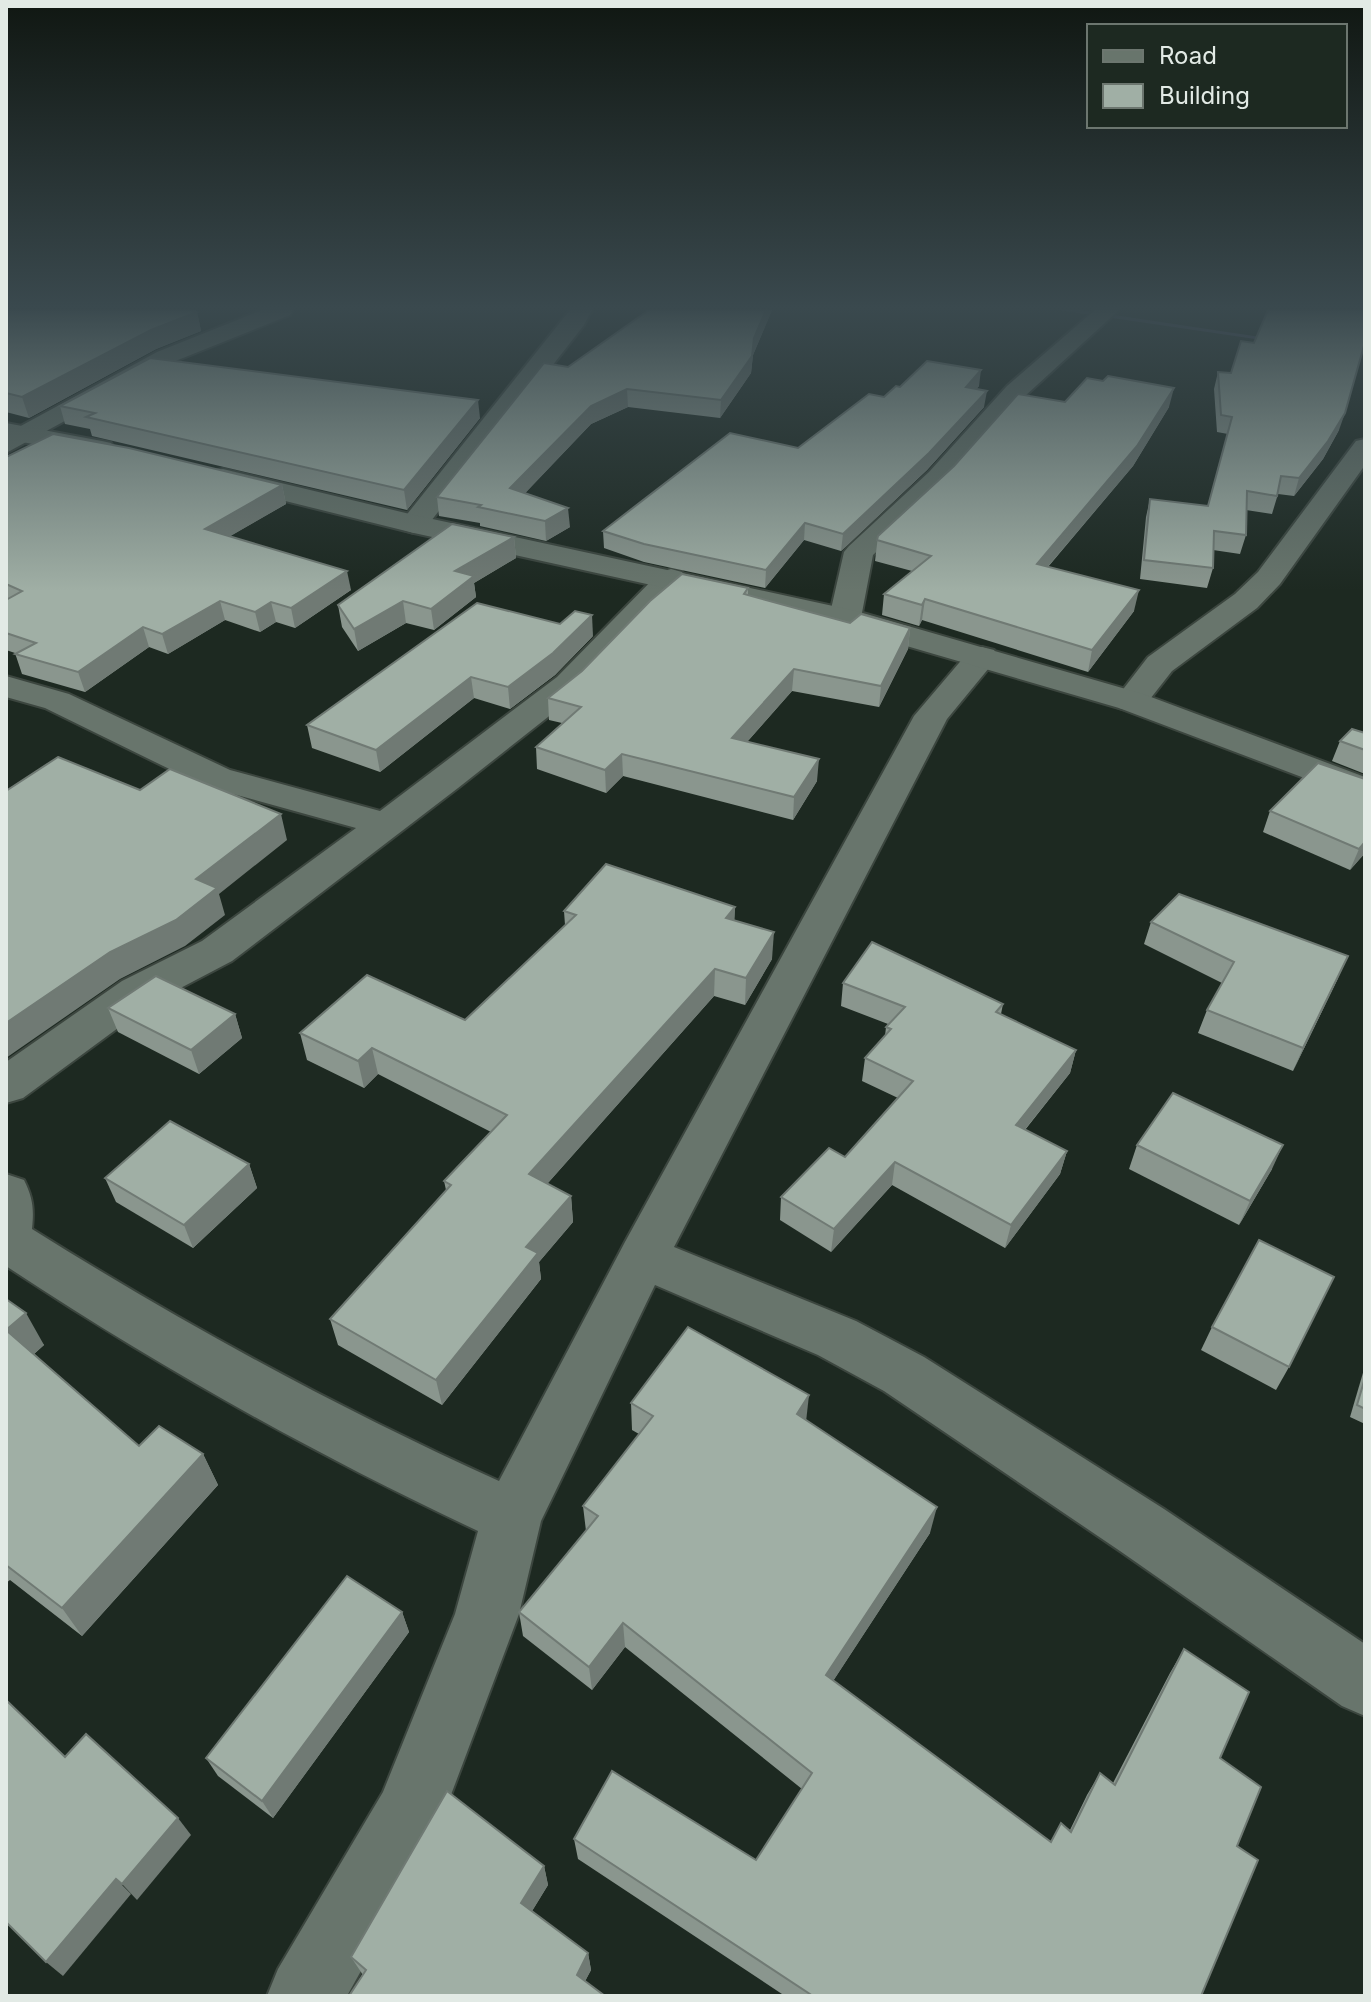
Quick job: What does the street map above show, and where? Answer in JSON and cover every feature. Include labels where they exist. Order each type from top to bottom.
[{"type":"street","points":[[13,437],[75,403]]},
{"type":"street","points":[[414,524],[510,403]]},
{"type":"street","points":[[845,618],[859,552],[939,478],[1005,403]]},
{"type":"street","points":[[13,437],[135,455]]},
{"type":"street","points":[[1131,701],[1160,664],[1246,601],[1269,578],[1365,447]]},
{"type":"street","points":[[193,469],[414,524],[845,618],[1131,701],[1365,790]]},
{"type":"street","points":[[6,1086],[137,992],[217,951],[569,684],[671,578]]},
{"type":"street","points":[[305,1996],[409,1815],[487,1614],[512,1517],[643,1257],[931,716],[982,657]]},
{"type":"street","points":[[6,686],[57,701],[217,778],[385,824]]},
{"type":"street","points":[[6,1194],[9,1203],[6,1230]]},
{"type":"street","points":[[6,1239],[116,1312],[227,1373],[394,1464],[512,1517]]},
{"type":"street","points":[[643,1257],[837,1338],[904,1374],[1142,1530],[1365,1683]]},
{"type":"building","points":[[65,403],[475,403],[404,490],[86,417],[95,413],[60,406]]},
{"type":"building","points":[[512,403],[596,403],[510,488],[568,508],[545,521],[437,497]]},
{"type":"building","points":[[857,403],[975,403],[929,453],[843,534],[805,523],[766,570],[644,544],[603,531],[730,433],[798,448]]},
{"type":"building","points":[[1010,403],[1164,403],[1137,446],[1037,564],[1139,590],[1092,650],[925,599],[922,605],[884,594],[931,556],[877,540],[878,536],[954,466]]},
{"type":"building","points":[[1220,403],[1348,403],[1328,441],[1299,478],[1281,476],[1277,496],[1247,491],[1246,535],[1214,531],[1213,568],[1144,560],[1150,499],[1208,506],[1232,417],[1221,415]]},
{"type":"building","points":[[53,434],[129,448],[282,485],[205,529],[347,571],[291,608],[271,602],[255,612],[220,601],[162,634],[143,627],[78,672],[15,654],[36,643],[6,633],[6,600],[22,591],[6,584],[6,457]]},
{"type":"building","points":[[452,524],[514,537],[455,571],[474,576],[431,609],[403,601],[354,629],[338,605]]},
{"type":"building","points":[[682,574],[748,588],[744,594],[850,623],[861,614],[910,628],[881,686],[794,669],[732,738],[819,759],[794,797],[622,754],[605,770],[536,747],[581,707],[548,698],[582,671],[650,601]]},
{"type":"building","points":[[477,603],[560,624],[575,611],[592,615],[553,653],[508,687],[471,677],[376,750],[307,725]]},
{"type":"building","points":[[1352,729],[1365,733],[1365,750],[1340,741]]},
{"type":"building","points":[[58,757],[140,790],[170,769],[281,814],[196,879],[217,888],[176,920],[110,952],[6,1023],[6,791]]},
{"type":"building","points":[[1318,763],[1365,779],[1365,842],[1359,849],[1270,811]]},
{"type":"building","points":[[606,864],[735,907],[726,918],[774,932],[746,978],[715,969],[529,1174],[571,1196],[526,1247],[538,1253],[436,1380],[330,1319],[451,1185],[444,1181],[507,1115],[372,1048],[358,1061],[300,1033],[367,975],[465,1020],[576,915],[564,911]]},
{"type":"building","points":[[1179,894],[1348,956],[1303,1048],[1207,1010],[1234,962],[1151,922]]},
{"type":"building","points":[[872,942],[1003,1004],[996,1012],[1076,1050],[1016,1125],[1067,1151],[1011,1225],[895,1162],[834,1229],[781,1197],[829,1148],[845,1157],[913,1081],[865,1058],[891,1029],[886,1027],[905,1007],[843,983]]},
{"type":"building","points":[[156,976],[235,1014],[191,1050],[108,1008]]},
{"type":"building","points":[[1173,1093],[1283,1145],[1250,1201],[1137,1145]]},
{"type":"building","points":[[170,1121],[249,1164],[184,1225],[105,1178]]},
{"type":"building","points":[[1259,1240],[1334,1277],[1289,1367],[1212,1327]]},
{"type":"building","points":[[6,1299],[26,1313],[6,1330]]},
{"type":"building","points":[[688,1327],[809,1395],[797,1414],[937,1507],[826,1675],[1051,1842],[1061,1823],[1071,1832],[1100,1773],[1115,1785],[1184,1649],[1249,1692],[1220,1758],[1261,1787],[1237,1846],[1258,1860],[1201,1996],[813,1996],[574,1839],[612,1771],[756,1860],[812,1773],[623,1623],[589,1667],[519,1612],[598,1516],[583,1506],[653,1416],[631,1403]]},
{"type":"building","points":[[6,1330],[139,1446],[159,1426],[203,1454],[62,1608],[6,1565]]},
{"type":"building","points":[[1365,1378],[1365,1409],[1357,1405]]},
{"type":"building","points":[[347,1576],[402,1612],[262,1801],[206,1758]]},
{"type":"building","points":[[6,1700],[65,1757],[86,1734],[178,1818],[122,1884],[116,1879],[46,1962],[6,1922]]},
{"type":"building","points":[[447,1791],[544,1866],[521,1903],[588,1953],[577,1975],[605,1996],[349,1996],[366,1970],[351,1957]]}]
